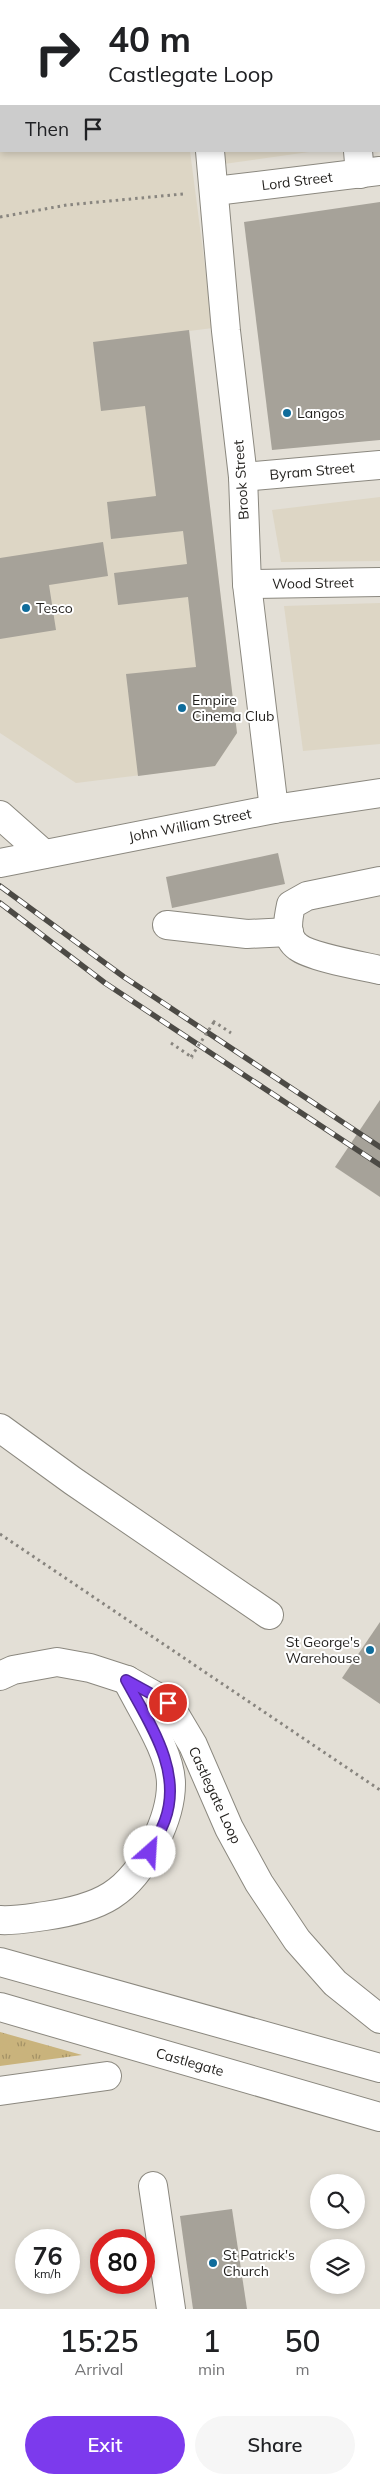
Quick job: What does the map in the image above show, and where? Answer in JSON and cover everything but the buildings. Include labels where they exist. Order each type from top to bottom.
[{"type":"main road","name":"Brook Street","points":[[210,152],[226,331],[243,477],[247,584],[274,808]]},
{"type":"main road","name":"Lord Street","points":[[215,191],[366,166]]},
{"type":"main road","name":"Byram Street","points":[[243,477],[380,465]]},
{"type":"main road","name":"Wood Street","points":[[247,584],[380,582]]},
{"type":"main road","name":"John William Street","points":[[0,863],[274,808],[380,793]]},
{"type":"main road","points":[[0,816],[44,854]]},
{"type":"main road","points":[[380,881],[308,896],[291,905],[287,922],[289,932],[298,948],[340,961],[380,970]]},
{"type":"main road","points":[[168,925],[247,934],[289,932]]},
{"type":"main road","points":[[0,1428],[73,1481],[269,1615]]},
{"type":"main road","name":"Castlegate Loop","points":[[0,1676],[13,1670],[57,1662],[90,1668],[126,1680],[168,1703],[193,1745],[229,1828],[259,1883],[297,1940],[335,1983],[380,2018]]},
{"type":"main road","points":[[0,1920],[74,1912],[112,1896],[142,1868],[166,1819],[171,1783],[165,1755],[126,1680]]},
{"type":"main road","points":[[0,1962],[380,2068]]},
{"type":"main road","name":"Castlegate","points":[[0,2007],[380,2117]]},
{"type":"main road","points":[[0,2091],[107,2076]]},
{"type":"main road","points":[[153,2186],[171,2309]]},
{"type":"path","points":[[0,217],[67,204],[215,191]]},
{"type":"path","points":[[171,1044],[192,1057],[213,1021],[231,1033]]},
{"type":"path","points":[[0,1534],[380,1790]]},
{"type":"shaded area","points":[[0,152],[190,152],[213,328],[189,331],[237,733],[215,766],[76,783],[0,733]]},
{"type":"shaded area","points":[[223,152],[309,152],[224,164]]},
{"type":"shaded area","points":[[380,497],[380,561],[281,562],[272,510]]},
{"type":"shaded area","points":[[380,603],[380,744],[303,751],[284,606]]},
{"type":"green space","points":[[0,2032],[82,2055],[0,2066]]},
{"type":"railway","points":[[0,886],[124,977],[380,1147]]},
{"type":"railway","points":[[0,903],[105,983],[380,1165]]},
{"type":"place","name":"Langos","points":[[287,413]]},
{"type":"place","name":"Tesco","points":[[26,608]]},
{"type":"place","name":"Empire Cinema Club","points":[[182,708]]},
{"type":"place","name":"St George's Warehouse","points":[[370,1650]]},
{"type":"place","name":"St Patrick's Church","points":[[213,2263]]},
{"type":"route","points":[[150,1852],[166,1819],[171,1783],[165,1755],[126,1680],[168,1703]]}]
